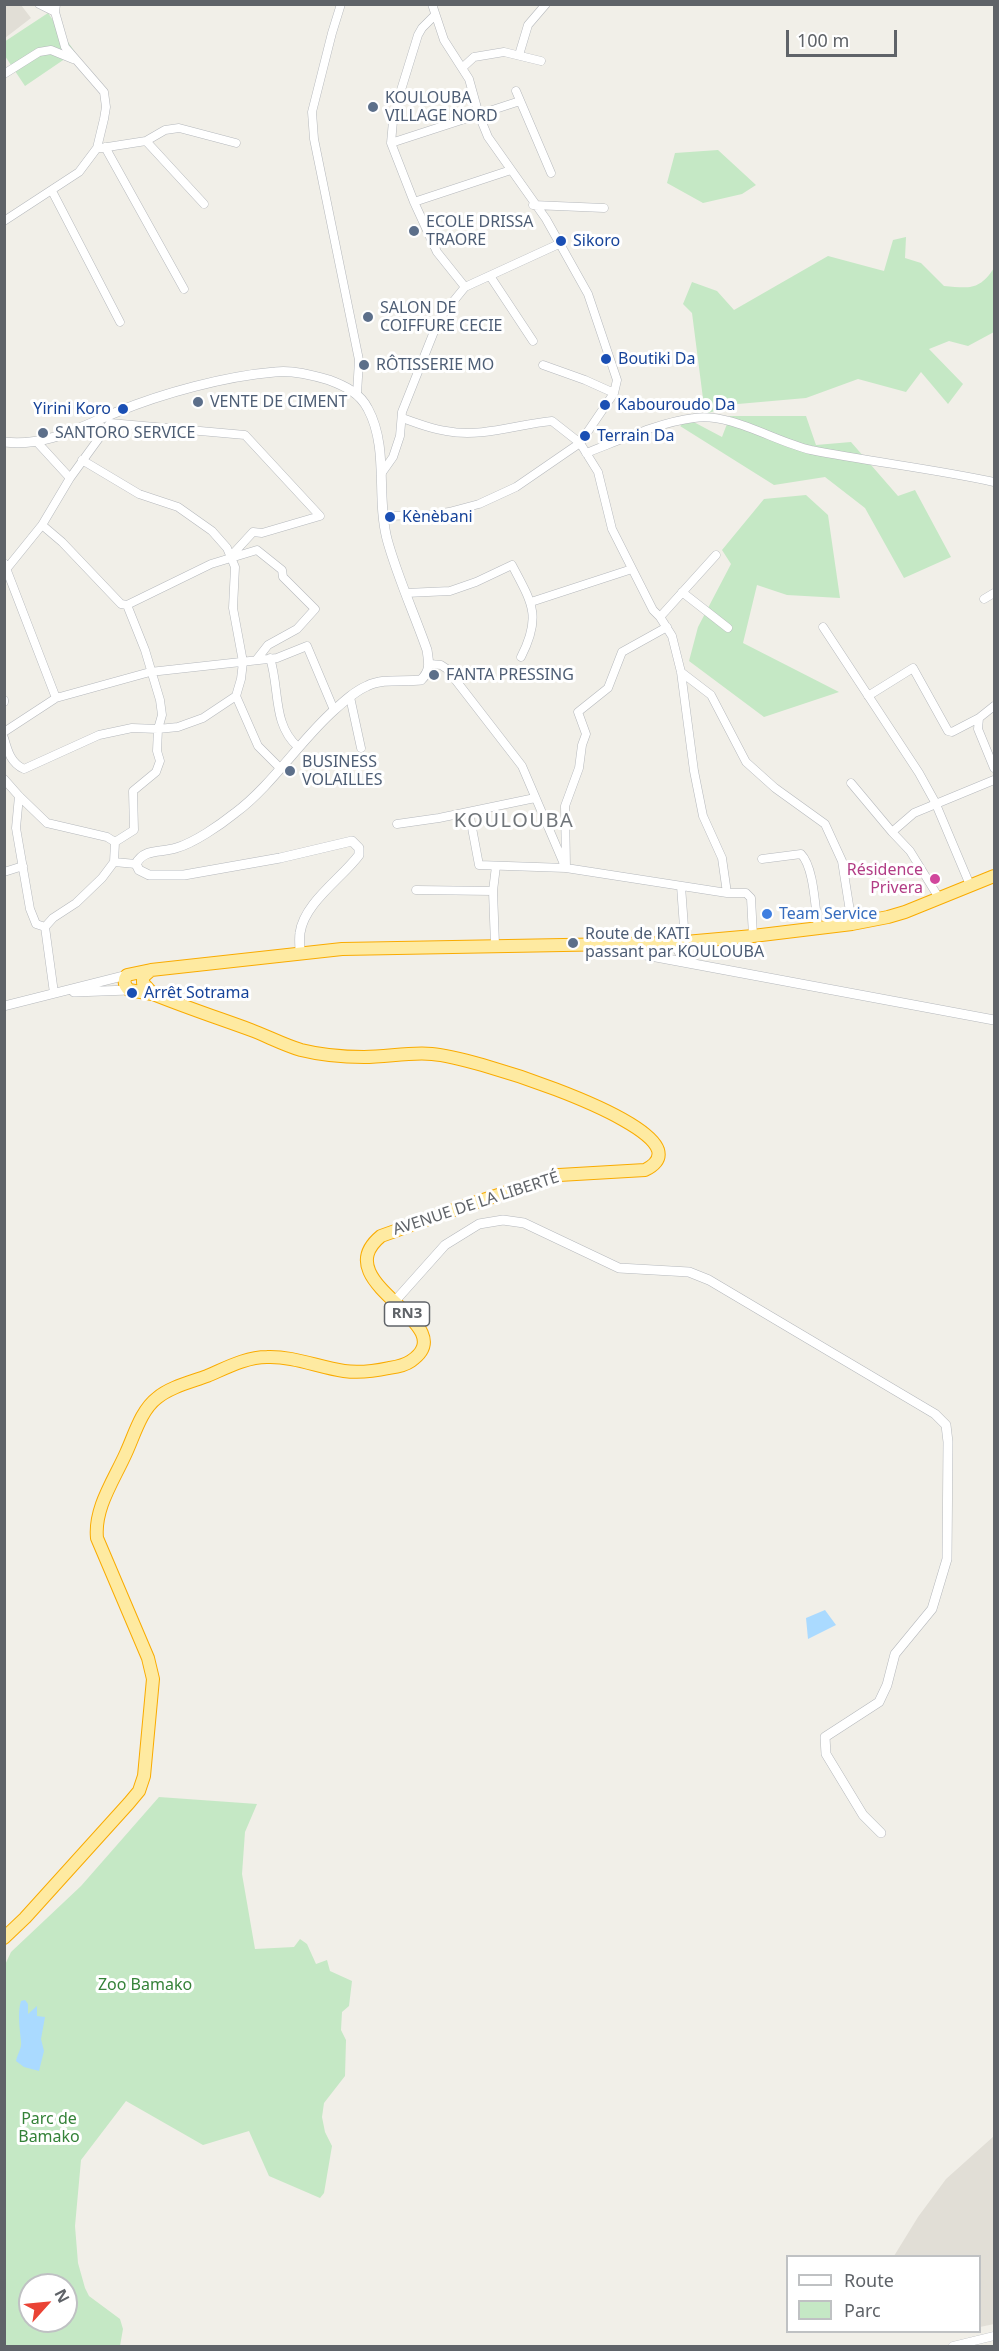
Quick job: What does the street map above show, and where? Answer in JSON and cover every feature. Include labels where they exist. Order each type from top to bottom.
[{"type":"highway","points":[[129,990],[124,981],[127,975],[300,952],[495,945],[680,942],[852,924],[905,912],[994,876]]},
{"type":"highway","points":[[151,970],[143,977],[143,983],[153,994]]},
{"type":"highway","name":"RN3","points":[[129,990],[153,994]]},
{"type":"highway","name":"AVENUE DE LA LIBERTÉ","points":[[4,1938],[25,1918],[129,1803],[139,1791],[144,1776],[153,1693],[152,1668],[97,1538],[96,1527],[100,1508],[148,1407],[159,1396],[174,1389],[255,1358],[291,1359],[345,1371],[384,1369],[406,1364],[413,1360],[420,1350],[422,1337],[414,1321],[374,1280],[366,1268],[370,1247],[381,1236],[560,1175],[645,1170],[652,1167],[658,1158],[655,1143],[603,1108],[489,1067],[434,1054],[407,1053],[365,1057],[336,1056],[302,1050],[153,994]]},
{"type":"street","points":[[4,221],[79,172],[101,148],[106,107],[104,92],[65,47],[55,8],[39,4]]},
{"type":"street","points":[[341,4],[312,112],[314,139],[359,360],[357,394]]},
{"type":"street","points":[[384,516],[429,515],[479,504],[516,487],[580,443],[615,393],[617,380],[588,294],[561,243],[488,137],[469,79],[444,40],[432,4]]},
{"type":"street","points":[[519,55],[528,25],[546,4]]},
{"type":"street","points":[[435,15],[422,27],[418,35],[393,121],[391,143],[437,252],[465,287]]},
{"type":"street","points":[[4,74],[39,52],[51,50],[74,60]]},
{"type":"street","points":[[462,68],[474,57],[504,52],[541,61]]},
{"type":"street","points":[[516,91],[551,173]]},
{"type":"street","points":[[391,143],[520,101]]},
{"type":"street","points":[[101,148],[146,141],[165,130],[179,128],[236,143]]},
{"type":"street","points":[[146,141],[204,204]]},
{"type":"street","points":[[101,148],[184,289]]},
{"type":"street","points":[[414,202],[511,170]]},
{"type":"street","points":[[52,191],[120,322]]},
{"type":"street","points":[[534,205],[604,208]]},
{"type":"street","points":[[381,474],[393,457],[400,436],[402,418],[439,319],[465,287],[561,243]]},
{"type":"street","points":[[489,276],[532,340]]},
{"type":"street","points":[[543,365],[615,393]]},
{"type":"street","points":[[4,442],[19,444],[57,437],[120,410],[198,386],[277,371],[309,374],[344,386],[357,394],[368,408],[377,436],[387,537],[427,650],[430,664],[428,673],[421,680],[381,681],[366,686],[334,710],[298,747],[254,800],[224,821],[177,848],[147,853],[139,858],[136,864]]},
{"type":"street","points":[[586,453],[696,417],[738,422],[768,436],[809,449],[933,469],[994,482]]},
{"type":"street","points":[[402,418],[447,431],[463,432],[502,430],[526,423],[552,421],[580,443],[598,472],[612,529],[653,610],[668,627],[672,636],[681,672],[694,771],[703,816],[722,858],[727,893]]},
{"type":"street","points":[[56,698],[5,568],[42,525],[69,478],[110,423],[245,435],[320,516],[262,533],[253,532],[231,556]]},
{"type":"street","points":[[37,442],[69,478]]},
{"type":"street","points":[[4,738],[8,753],[16,765],[24,769],[99,735],[132,728],[178,727],[202,718],[236,696],[241,680],[243,662],[233,608],[235,567],[231,556],[212,531],[178,507],[139,494],[82,460]]},
{"type":"street","points":[[42,525],[62,542],[121,604],[127,605],[231,556],[257,550],[282,570],[283,577],[315,609],[297,629],[268,645],[257,659]]},
{"type":"street","points":[[660,617],[716,555]]},
{"type":"street","points":[[406,593],[450,591],[512,565],[531,602],[533,625],[521,657]]},
{"type":"street","points":[[531,602],[632,569]]},
{"type":"street","points":[[682,592],[728,628]]},
{"type":"street","points":[[984,599],[994,593]]},
{"type":"street","points":[[115,842],[134,830],[133,791],[156,771],[160,761],[157,751],[158,729],[162,715],[160,700],[145,650],[127,605]]},
{"type":"street","points":[[566,868],[565,806],[579,768],[586,734],[578,712],[608,688],[622,652],[668,627]]},
{"type":"street","points":[[823,627],[919,773],[935,802],[970,885]]},
{"type":"street","points":[[4,732],[56,698],[150,672],[277,658],[307,646],[334,710]]},
{"type":"street","points":[[270,658],[275,674],[280,722],[288,738],[298,747]]},
{"type":"street","points":[[430,664],[441,665],[447,669],[522,766],[566,868]]},
{"type":"street","points":[[868,696],[913,668],[948,731],[952,732],[979,718],[994,706]]},
{"type":"street","points":[[681,672],[711,695],[746,762],[776,789],[825,824],[842,861],[852,924]]},
{"type":"street","points":[[236,696],[258,747],[280,768]]},
{"type":"street","points":[[350,697],[361,748]]},
{"type":"street","points":[[979,718],[978,729],[994,768]]},
{"type":"street","points":[[4,779],[47,823],[107,837],[115,842]]},
{"type":"street","points":[[892,832],[914,813],[935,802],[994,780]]},
{"type":"street","points":[[850,783],[910,851],[939,898]]},
{"type":"street","points":[[19,796],[16,828],[30,909],[36,924],[45,927]]},
{"type":"street","points":[[397,825],[536,798]]},
{"type":"street","points":[[470,812],[477,861],[483,866],[566,868],[727,893],[750,894],[753,936]]},
{"type":"street","points":[[136,864],[139,870],[149,875],[184,875],[280,858],[352,841],[359,848],[359,855],[318,900],[306,918],[300,932],[300,952]]},
{"type":"street","points":[[45,927],[53,918],[76,903],[102,878],[114,862],[115,842]]},
{"type":"street","points":[[762,859],[801,854],[803,856],[810,873],[818,927]]},
{"type":"street","points":[[114,862],[136,864]]},
{"type":"street","points":[[4,872],[23,866]]},
{"type":"street","points":[[495,945],[493,891],[496,866]]},
{"type":"street","points":[[681,886],[682,957],[705,967]]},
{"type":"street","points":[[416,890],[493,891]]},
{"type":"street","points":[[45,927],[58,993]]},
{"type":"street","points":[[596,945],[994,1020]]},
{"type":"street","points":[[4,1006],[127,975]]},
{"type":"street","points":[[58,993],[129,990]]},
{"type":"street","points":[[395,1301],[445,1245],[479,1224],[503,1220],[524,1223],[619,1268],[689,1272],[709,1280],[935,1414],[946,1425],[948,1549],[942,1583],[932,1609],[895,1654],[879,1702],[825,1737],[826,1754],[863,1815],[880,1833]]},
{"type":"street","points":[[953,2346],[994,2336]]},
{"type":"shaded area","points":[[5,4],[21,5],[31,18],[5,38]]},
{"type":"shaded area","points":[[994,2136],[994,2324],[981,2327],[981,2255],[895,2255],[918,2217],[946,2179]]},
{"type":"green space","points":[[48,13],[75,52],[25,86],[5,56],[4,42]]},
{"type":"green space","points":[[718,150],[756,185],[742,194],[703,203],[667,183],[675,153]]},
{"type":"green space","points":[[906,237],[905,258],[921,263],[944,286],[973,286],[983,281],[994,268],[994,332],[968,346],[949,341],[929,349],[963,384],[948,404],[921,372],[906,392],[858,379],[806,398],[738,404],[705,414],[692,313],[683,304],[692,282],[717,291],[734,310],[828,256],[884,271],[893,240]]},
{"type":"green space","points":[[730,416],[806,416],[816,445],[851,442],[898,496],[915,490],[951,557],[904,578],[865,508],[825,477],[774,485],[680,426],[688,419],[722,437]]},
{"type":"green space","points":[[806,495],[828,515],[840,598],[787,595],[757,585],[743,643],[839,692],[764,717],[689,661],[698,627],[731,564],[722,550],[764,499]]},
{"type":"green space","name":"Zoo Bamako","points":[[159,1797],[257,1804],[245,1832],[242,1874],[255,1949],[294,1947],[300,1939],[307,1944],[316,1964],[327,1960],[330,1971],[352,1981],[349,2006],[342,2012],[341,2030],[346,2040],[345,2076],[324,2103],[322,2117],[325,2132],[332,2146],[324,2193],[320,2198],[269,2176],[249,2131],[203,2145],[126,2101],[81,2160],[75,2226],[78,2263],[89,2296],[120,2319],[123,2329],[120,2346],[5,2346],[4,1967],[11,1952],[81,1886]]},
{"type":"water","points":[[825,1610],[836,1625],[808,1639],[806,1618]]},
{"type":"water","points":[[25,2000],[28,2004],[28,2014],[37,2006],[37,2016],[45,2017],[41,2039],[44,2051],[39,2071],[24,2067],[16,2061],[21,2044],[20,2006],[21,2001]]},
{"type":"place","name":"KOULOUBA VILLAGE NORD","points":[[373,107]]},
{"type":"place","name":"ECOLE DRISSA TRAORE","points":[[414,231]]},
{"type":"place","name":"Sikoro","points":[[561,241]]},
{"type":"place","name":"SALON DE COIFFURE CECIE","points":[[368,317]]},
{"type":"place","name":"Boutiki Da","points":[[606,359]]},
{"type":"place","name":"RÔTISSERIE MO","points":[[364,365]]},
{"type":"place","name":"VENTE DE CIMENT","points":[[198,402]]},
{"type":"place","name":"Kabouroudo Da","points":[[605,405]]},
{"type":"place","name":"Yirini Koro","points":[[123,409]]},
{"type":"place","name":"SANTORO SERVICE","points":[[43,433]]},
{"type":"place","name":"Terrain Da","points":[[585,436]]},
{"type":"place","name":"Kènèbani","points":[[390,517]]},
{"type":"place","name":"FANTA PRESSING","points":[[434,675]]},
{"type":"place","name":"BUSINESS VOLAILLES","points":[[290,771]]},
{"type":"place","name":"Résidence Privera","points":[[935,879]]},
{"type":"place","name":"Team Service","points":[[767,914]]},
{"type":"place","name":"Route de KATI passant par KOULOUBA","points":[[573,943]]},
{"type":"place","name":"Arrêt Sotrama","points":[[132,993]]},
{"type":"district","name":"KOULOUBA","points":[[514,821]]},
{"type":"park label","name":"Parc de Bamako","points":[[49,2128]]}]
